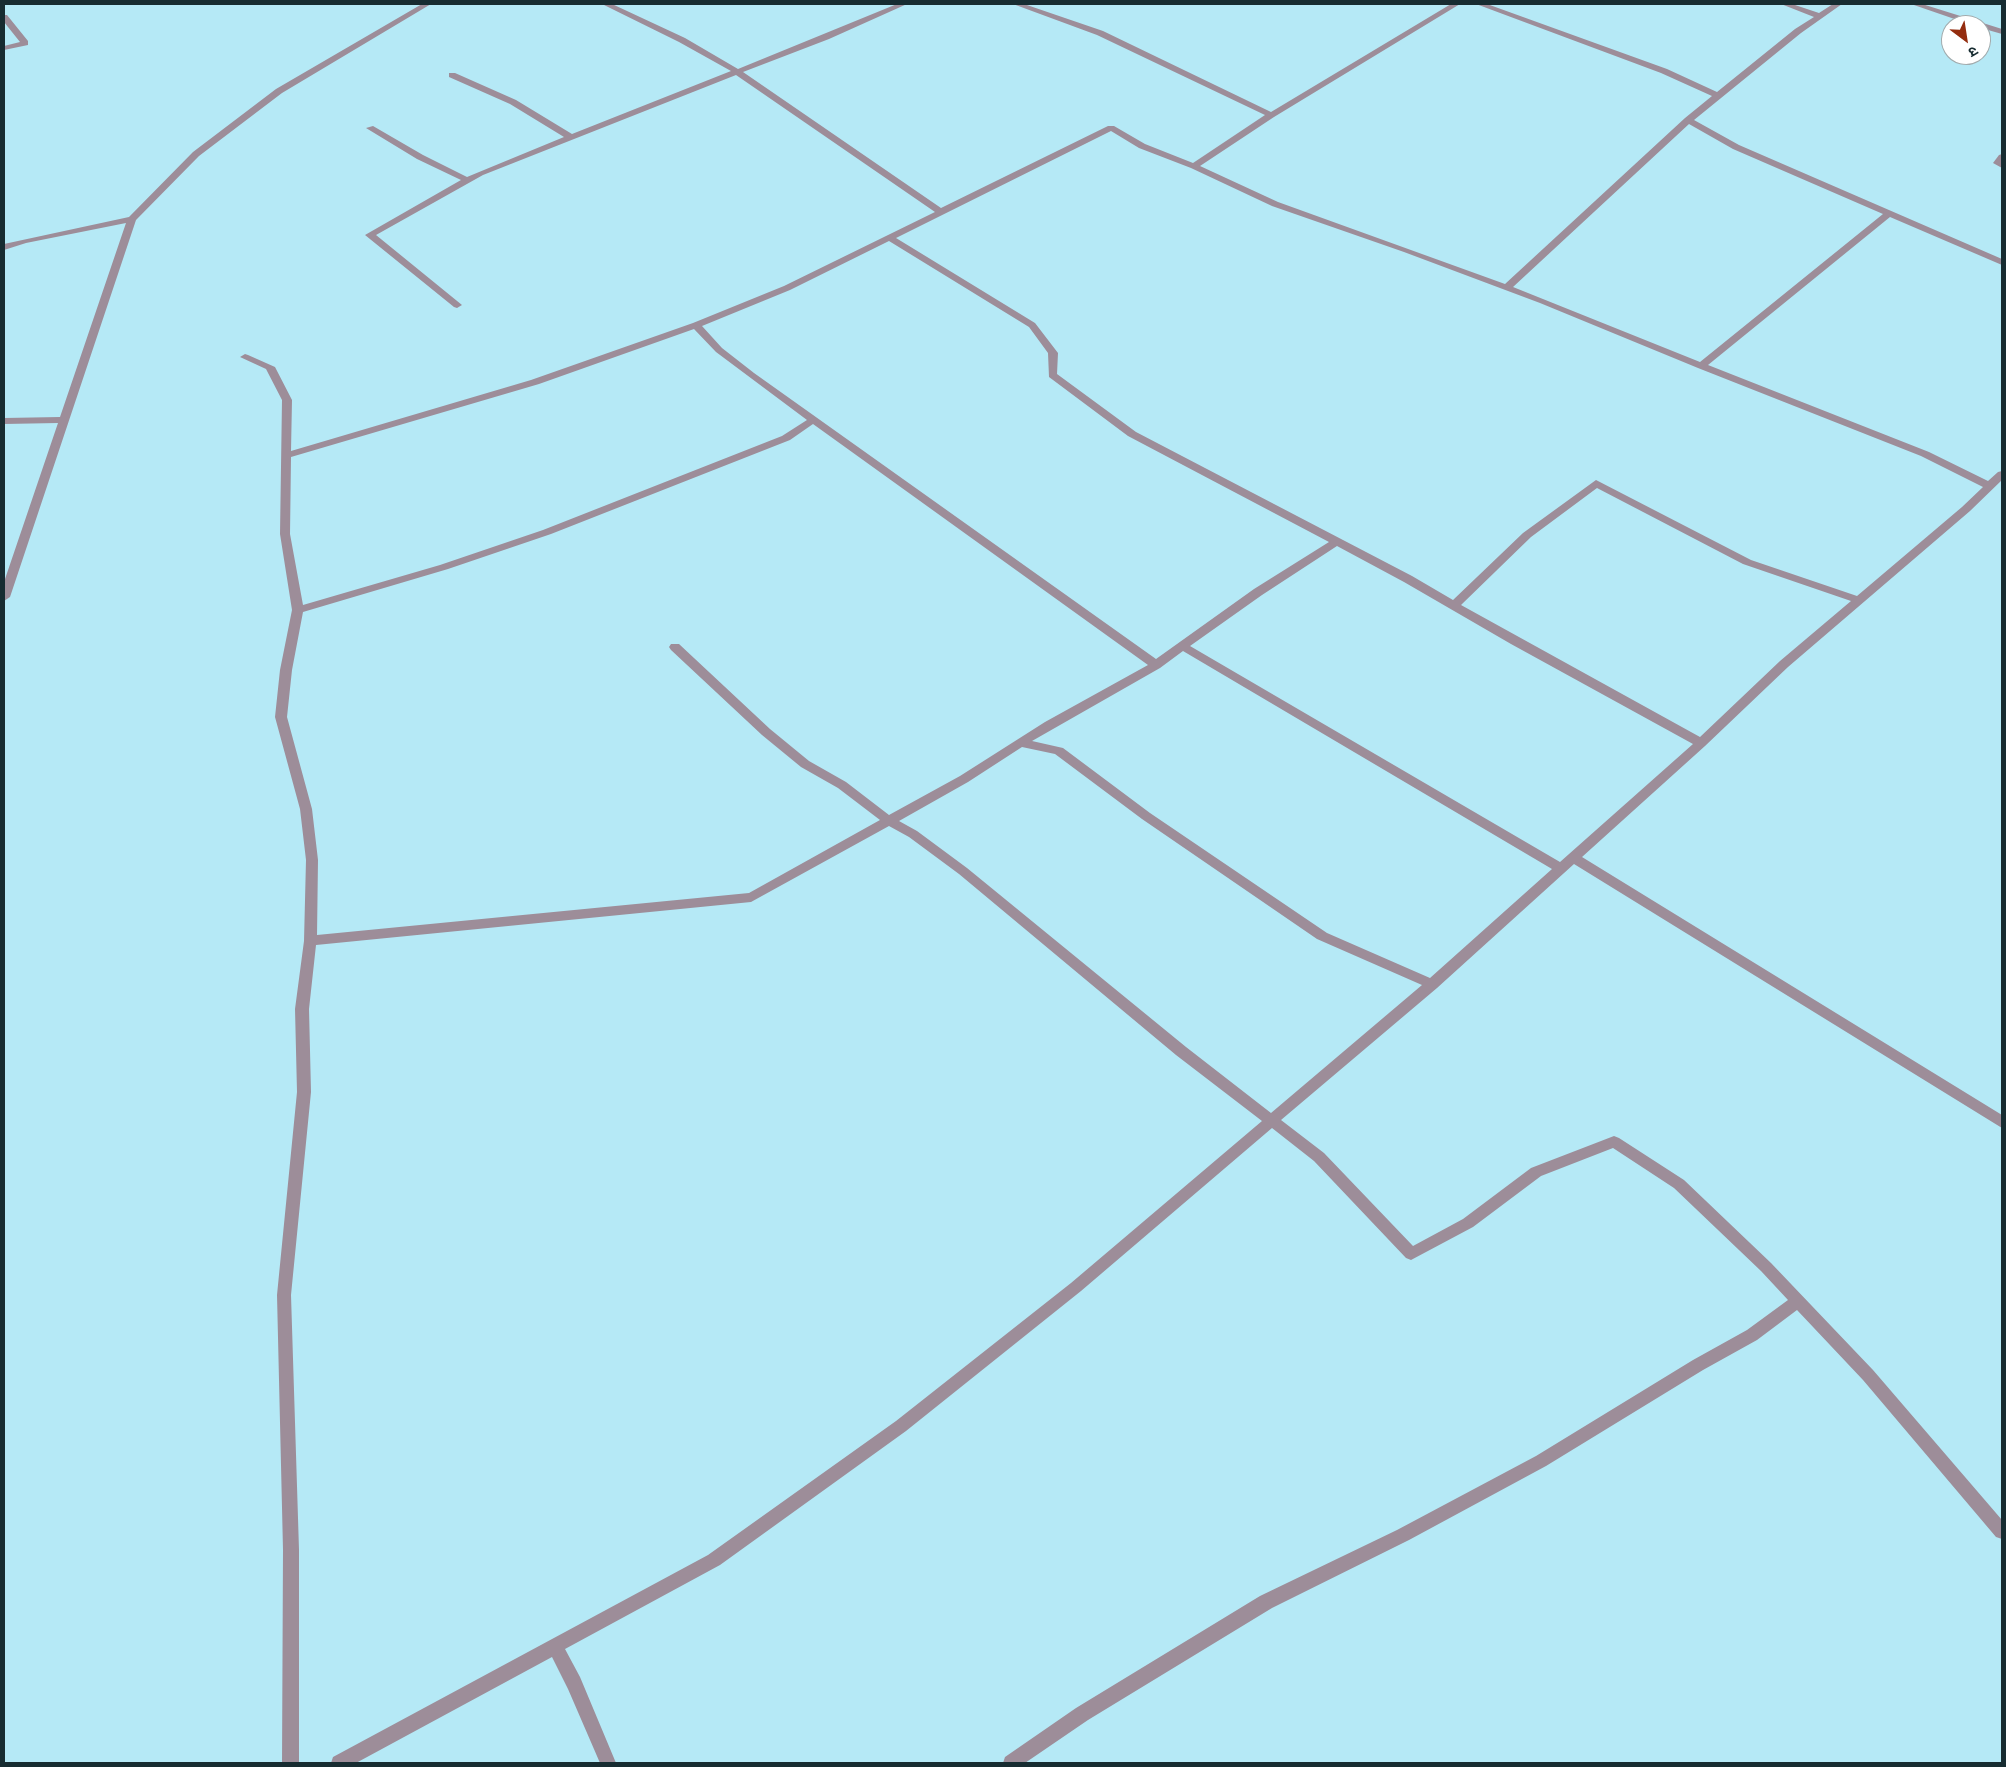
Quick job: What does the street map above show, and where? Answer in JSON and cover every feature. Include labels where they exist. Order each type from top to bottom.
[{"type":"street","points":[[4,597],[132,219],[196,154],[279,91],[427,4]]},
{"type":"street","points":[[606,4],[682,40],[736,71],[941,212]]},
{"type":"street","points":[[457,305],[370,236],[480,173],[903,4]]},
{"type":"street","points":[[1017,4],[1100,33],[1271,115]]},
{"type":"street","points":[[1194,166],[1271,115],[1456,4]]},
{"type":"street","points":[[1480,4],[1664,71],[1718,96]]},
{"type":"street","points":[[1785,4],[1820,16]]},
{"type":"street","points":[[1507,287],[1688,120],[1798,31],[1838,4]]},
{"type":"street","points":[[1915,4],[1950,15]]},
{"type":"street","points":[[4,17],[25,43],[4,48]]},
{"type":"street","points":[[452,75],[513,102],[569,136]]},
{"type":"street","points":[[1688,120],[1736,147],[2002,262]]},
{"type":"street","points":[[370,128],[420,157],[467,180]]},
{"type":"street","points":[[285,456],[535,382],[696,324],[787,288],[1111,128],[1142,146],[1194,166],[1275,204],[1507,287],[1701,366],[1926,454],[1990,486]]},
{"type":"street","points":[[2002,157],[1997,163],[2002,165]]},
{"type":"street","points":[[1701,366],[1889,213]]},
{"type":"street","points":[[4,247],[24,241],[132,219]]},
{"type":"street","points":[[888,237],[1032,325],[1053,353],[1052,375],[1132,434],[1408,579],[1702,743]]},
{"type":"street","points":[[696,324],[719,350],[812,420],[1156,664]]},
{"type":"street","points":[[244,356],[270,367],[287,400],[285,534],[298,610],[286,670],[281,716],[306,809],[312,860],[310,941],[302,1009],[304,1092],[284,1295],[291,1550],[290,1763]]},
{"type":"street","points":[[4,421],[64,420]]},
{"type":"street","points":[[298,610],[444,567],[547,532],[786,438],[812,420]]},
{"type":"street","points":[[339,1763],[714,1560],[901,1426],[1076,1288],[1432,984],[1702,743],[1784,664],[1966,509],[2002,474]]},
{"type":"street","points":[[1454,606],[1528,535],[1596,483],[1747,562],[1859,600]]},
{"type":"street","points":[[310,941],[751,897],[964,779],[1021,743],[1156,664],[1258,592],[1336,542]]},
{"type":"street","points":[[1182,646],[1562,869]]},
{"type":"street","points":[[675,647],[766,732],[805,764],[842,785],[889,821],[913,834],[963,871],[1134,1014],[1319,1157],[1411,1254],[1468,1223],[1536,1172],[1614,1142],[1678,1184],[1766,1267],[1798,1301],[1873,1382],[2002,1532]]},
{"type":"street","points":[[1021,743],[1059,751],[1146,816],[1322,936],[1432,984]]},
{"type":"street","points":[[1574,858],[2002,1122]]},
{"type":"street","points":[[1011,1763],[1082,1714],[1266,1602],[1403,1535],[1541,1461],[1698,1365],[1752,1335],[1798,1301]]},
{"type":"street","points":[[555,1646],[574,1683],[608,1763]]}]
